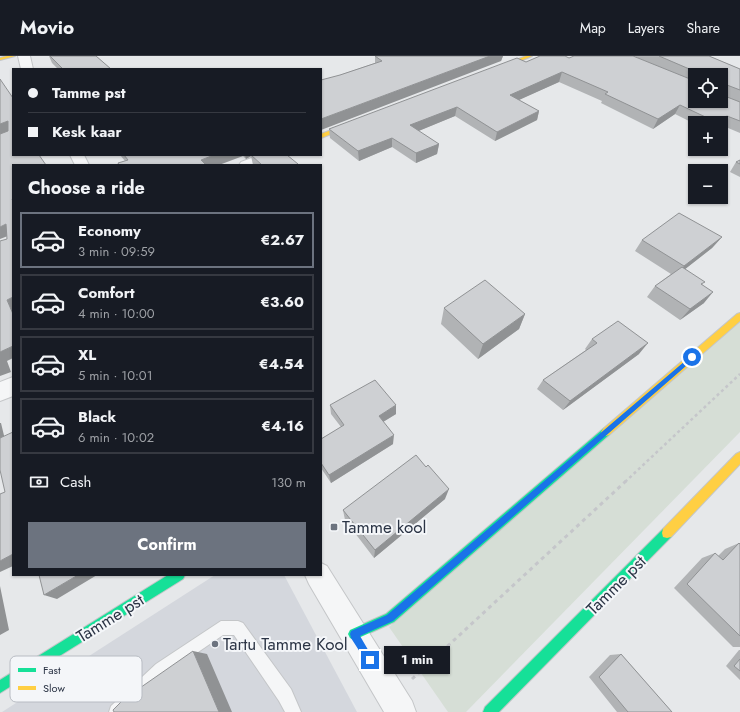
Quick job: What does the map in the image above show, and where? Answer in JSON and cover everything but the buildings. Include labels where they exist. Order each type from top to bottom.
[{"type":"main road","points":[[0,59],[13,56]]},
{"type":"main road","points":[[485,73],[530,56]]},
{"type":"main road","points":[[322,136],[366,119]]},
{"type":"main road","points":[[354,634],[390,618],[740,316]]},
{"type":"main road","name":"Tamme pst","points":[[490,712],[702,498],[740,457]]},
{"type":"main road","name":"Tamme pst","points":[[50,656],[177,576]]},
{"type":"main road","name":"Tamme pst","points":[[0,687],[10,681]]},
{"type":"street","points":[[24,56],[27,68]]},
{"type":"street","points":[[249,164],[269,156]]},
{"type":"street","points":[[0,392],[12,386]]},
{"type":"street","points":[[319,576],[401,712]]},
{"type":"lane","points":[[142,687],[160,669],[221,628],[238,628],[285,695],[293,712]]},
{"type":"lane","points":[[117,712],[127,702]]},
{"type":"path","points":[[410,681],[500,599],[740,374]]},
{"type":"shaded area","points":[[740,321],[740,432],[466,712],[448,712],[389,627]]},
{"type":"shaded area","name":"Tartu Tamme Kool","points":[[213,576],[285,576],[357,712],[2,712],[18,702],[142,702],[142,656],[89,656]]},
{"type":"traffic: fast","points":[[354,634],[390,618],[606,432]]},
{"type":"traffic: fast","points":[[490,712],[667,533]]},
{"type":"traffic: fast","points":[[50,656],[177,576]]},
{"type":"traffic: fast","points":[[0,687],[10,681]]},
{"type":"traffic: slow","points":[[0,59],[13,56]]},
{"type":"traffic: slow","points":[[492,71],[530,56]]},
{"type":"traffic: slow","points":[[322,136],[357,122]]},
{"type":"traffic: slow","points":[[606,432],[740,316]]},
{"type":"traffic: slow","points":[[667,533],[740,457]]},
{"type":"place","name":"Tamme kool","points":[[334,527]]},
{"type":"place","name":"Tartu Tamme Kool","points":[[215,644]]},
{"type":"route","points":[[370,660],[354,634],[390,618],[692,357]]}]
